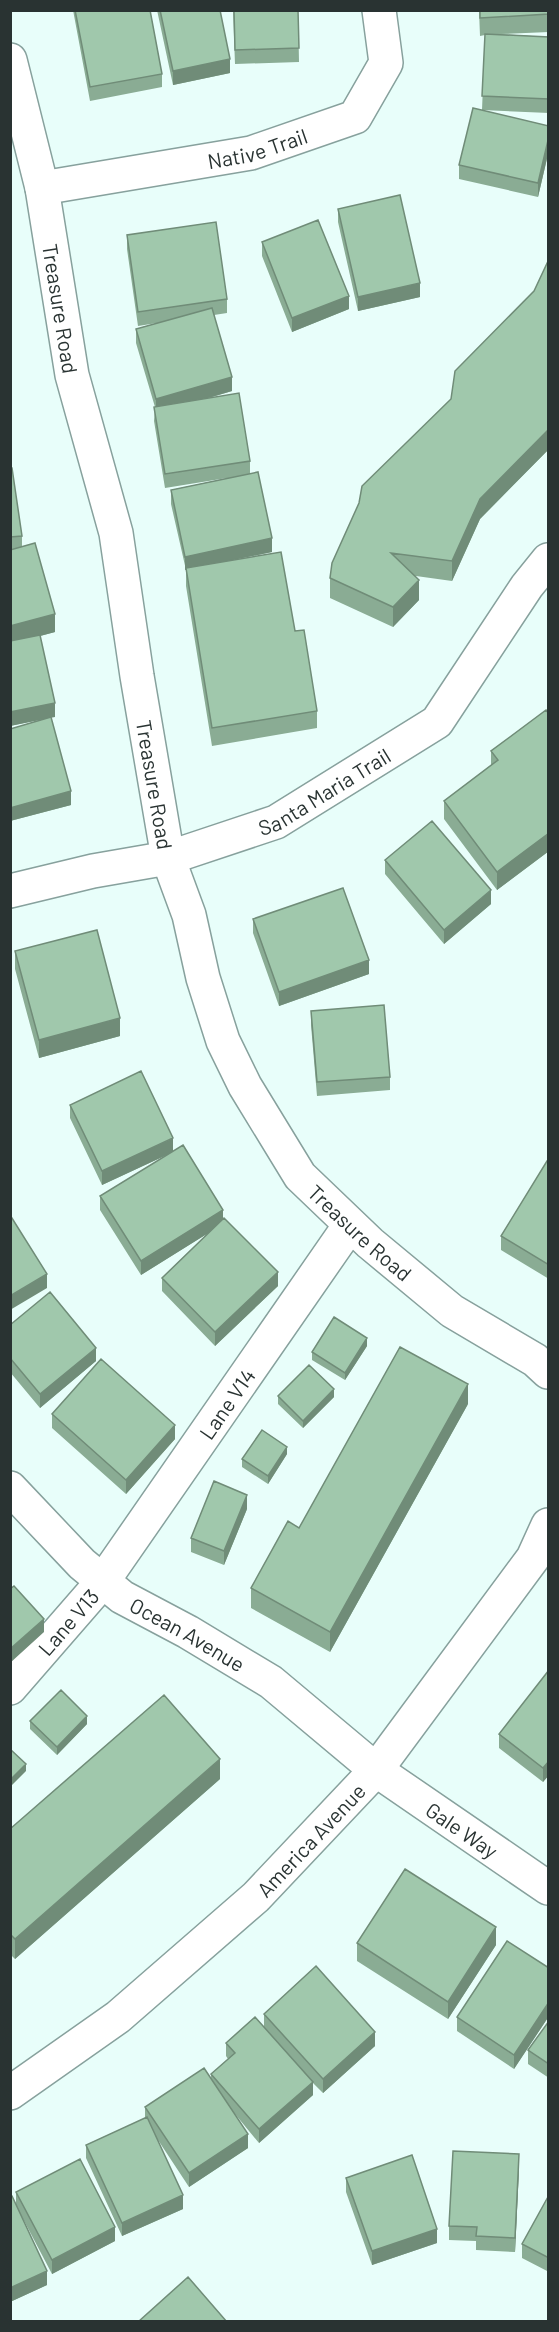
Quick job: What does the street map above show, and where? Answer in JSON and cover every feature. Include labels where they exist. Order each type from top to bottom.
[{"type":"street","name":"Native Trail","points":[[42,188],[252,153],[355,117],[386,63],[379,10]]},
{"type":"street","name":"Treasure Road","points":[[10,60],[42,188],[72,375],[116,533],[137,676],[168,858],[189,915],[203,978],[223,1041],[245,1086],[300,1176],[350,1225],[452,1311],[535,1360],[549,1372]]},
{"type":"street","name":"Santa Maria Trail","points":[[10,891],[93,871],[168,858],[276,822],[437,722],[527,586],[549,560]]},
{"type":"street","name":"Lane V14","points":[[103,1581],[350,1225]]},
{"type":"street","name":"Ocean Avenue","points":[[10,1488],[82,1564],[122,1597],[188,1632],[271,1682],[376,1770]]},
{"type":"street","name":"America Avenue","points":[[10,2093],[118,2017],[256,1898],[376,1770],[533,1558],[549,1525]]},
{"type":"street","name":"Lane V13","points":[[10,1688],[103,1581]]},
{"type":"street","name":"Gale Way","points":[[376,1770],[549,1888]]},
{"type":"building","points":[[75,10],[150,10],[162,74],[90,87]]},
{"type":"building","points":[[160,10],[220,10],[230,59],[173,71]]},
{"type":"building","points":[[234,10],[298,10],[299,48],[235,50]]},
{"type":"building","points":[[480,10],[549,10],[549,14],[480,18]]},
{"type":"building","points":[[485,34],[549,37],[549,99],[482,96]]},
{"type":"building","points":[[473,108],[549,126],[549,136],[538,183],[459,165]]},
{"type":"building","points":[[400,195],[420,283],[358,297],[338,209]]},
{"type":"building","points":[[318,220],[349,296],[292,318],[262,242]]},
{"type":"building","points":[[216,222],[227,299],[138,312],[127,235]]},
{"type":"building","points":[[549,259],[549,429],[480,499],[452,561],[391,553],[419,580],[393,607],[330,578],[332,563],[359,503],[362,486],[451,399],[455,371],[534,291]]},
{"type":"building","points":[[212,308],[232,377],[156,399],[136,329]]},
{"type":"building","points":[[239,393],[250,461],[165,474],[154,407]]},
{"type":"building","points":[[10,468],[12,468],[22,536],[10,537]]},
{"type":"building","points":[[258,472],[272,538],[185,557],[171,490]]},
{"type":"building","points":[[35,543],[55,614],[10,626],[10,550]]},
{"type":"building","points":[[281,552],[295,631],[304,630],[317,711],[212,728],[186,568]]},
{"type":"building","points":[[40,635],[55,703],[10,712],[10,641]]},
{"type":"building","points":[[546,710],[549,714],[549,833],[497,872],[444,801],[498,760],[491,751]]},
{"type":"building","points":[[51,717],[71,791],[10,808],[10,729]]},
{"type":"building","points":[[432,821],[491,890],[444,930],[385,860]]},
{"type":"building","points":[[343,888],[369,960],[279,992],[253,919]]},
{"type":"building","points":[[97,930],[120,1018],[39,1040],[15,951]]},
{"type":"building","points":[[384,1005],[390,1077],[317,1082],[311,1011]]},
{"type":"building","points":[[141,1071],[173,1138],[102,1171],[70,1105]]},
{"type":"building","points":[[183,1145],[223,1210],[141,1261],[100,1196]]},
{"type":"building","points":[[547,1161],[549,1162],[549,1265],[501,1236]]},
{"type":"building","points":[[10,1215],[47,1274],[10,1296]]},
{"type":"building","points":[[224,1218],[278,1272],[215,1332],[162,1278]]},
{"type":"building","points":[[50,1292],[96,1348],[40,1394],[10,1358],[10,1325]]},
{"type":"building","points":[[334,1317],[367,1338],[345,1373],[312,1352]]},
{"type":"building","points":[[400,1347],[468,1384],[330,1632],[251,1588],[288,1521],[299,1528]]},
{"type":"building","points":[[101,1359],[175,1425],[126,1480],[52,1414]]},
{"type":"building","points":[[309,1365],[334,1389],[303,1421],[278,1396]]},
{"type":"building","points":[[262,1430],[287,1447],[268,1476],[242,1459]]},
{"type":"building","points":[[214,1481],[247,1495],[224,1551],[191,1538]]},
{"type":"building","points":[[14,1586],[44,1619],[10,1649],[10,1589]]},
{"type":"building","points":[[549,1670],[549,1761],[543,1768],[499,1734]]},
{"type":"building","points":[[61,1690],[87,1716],[57,1747],[30,1721]]},
{"type":"building","points":[[164,1695],[220,1759],[15,1939],[10,1934],[10,1829]]},
{"type":"building","points":[[10,1749],[26,1764],[10,1780]]},
{"type":"building","points":[[405,1869],[496,1927],[448,2002],[357,1943]]},
{"type":"building","points":[[507,1941],[549,1968],[549,2002],[514,2055],[457,2017]]},
{"type":"building","points":[[316,1966],[375,2032],[323,2079],[264,2014]]},
{"type":"building","points":[[255,2017],[313,2082],[259,2129],[211,2074],[235,2053],[226,2043]]},
{"type":"building","points":[[549,2021],[549,2064],[528,2050]]},
{"type":"building","points":[[204,2068],[248,2134],[189,2173],[145,2107]]},
{"type":"building","points":[[147,2117],[183,2195],[122,2223],[86,2145]]},
{"type":"building","points":[[453,2151],[519,2154],[515,2238],[476,2236],[477,2227],[449,2226]]},
{"type":"building","points":[[412,2155],[437,2229],[372,2251],[346,2178]]},
{"type":"building","points":[[80,2159],[115,2227],[52,2260],[16,2192]]},
{"type":"building","points":[[549,2195],[549,2258],[522,2244]]},
{"type":"building","points":[[10,2196],[47,2271],[10,2288]]},
{"type":"building","points":[[188,2277],[227,2322],[138,2322]]}]
